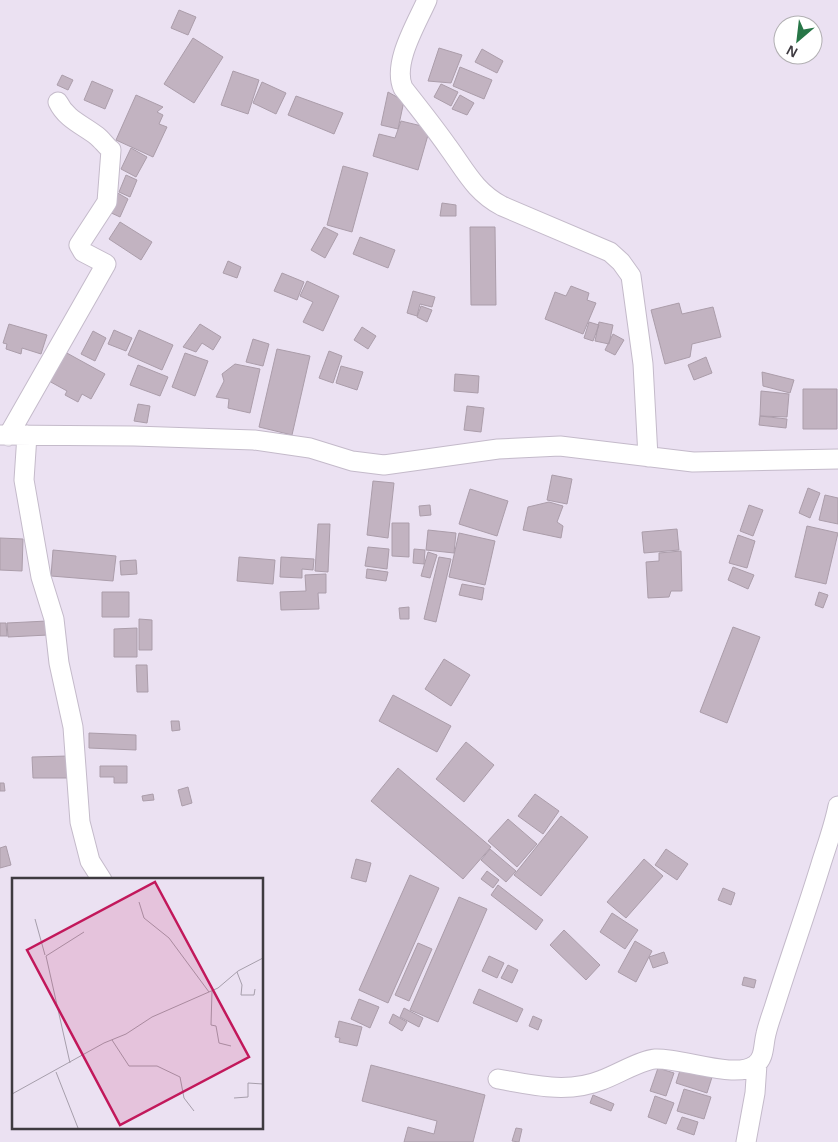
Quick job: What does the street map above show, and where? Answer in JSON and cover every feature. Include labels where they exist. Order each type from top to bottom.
[{"type":"street","points":[[428,0],[402,57],[401,82],[403,88],[447,145],[478,190],[490,200],[502,206],[610,252],[621,262],[631,276],[643,364],[648,457]]},
{"type":"street","points":[[58,102],[60,108],[70,118],[97,136],[111,150],[107,202],[79,245],[83,252],[106,264],[4,435],[134,436],[254,440],[310,448],[352,461],[384,465],[498,449],[560,446],[693,462],[838,459]]},
{"type":"street","points":[[27,436],[24,480],[41,577],[54,619],[59,664],[73,728],[80,822],[90,861],[101,878]]},
{"type":"street","points":[[746,1142],[755,1094],[757,1064],[762,1055],[766,1034],[793,946],[815,884],[838,806]]},
{"type":"street","points":[[498,1079],[546,1088],[581,1087],[654,1059],[675,1060],[706,1067],[734,1069],[749,1069],[757,1064]]},
{"type":"building","points":[[179,10],[196,17],[188,35],[171,28]]},
{"type":"building","points":[[193,38],[223,57],[194,103],[164,84]]},
{"type":"building","points":[[439,48],[462,55],[451,83],[428,81]]},
{"type":"building","points":[[482,49],[503,61],[497,73],[475,62]]},
{"type":"building","points":[[460,67],[492,80],[484,99],[453,86]]},
{"type":"building","points":[[233,71],[259,80],[248,114],[221,105]]},
{"type":"building","points":[[62,75],[73,80],[68,90],[57,85]]},
{"type":"building","points":[[92,81],[113,90],[105,109],[84,100]]},
{"type":"building","points":[[262,82],[286,93],[276,114],[253,103]]},
{"type":"building","points":[[441,84],[458,92],[451,106],[434,97]]},
{"type":"building","points":[[388,92],[404,101],[398,129],[381,125]]},
{"type":"building","points":[[136,95],[163,107],[157,112],[163,115],[159,124],[167,127],[153,157],[116,140]]},
{"type":"building","points":[[460,95],[474,103],[467,115],[452,109]]},
{"type":"building","points":[[296,96],[343,113],[334,134],[288,115]]},
{"type":"building","points":[[401,121],[430,128],[418,170],[373,156],[379,134],[395,138]]},
{"type":"building","points":[[131,148],[147,157],[136,177],[121,169]]},
{"type":"building","points":[[343,166],[368,173],[352,232],[327,225]]},
{"type":"building","points":[[126,175],[137,180],[130,197],[119,192]]},
{"type":"building","points":[[116,192],[128,199],[120,217],[107,211]]},
{"type":"building","points":[[442,203],[456,205],[456,216],[440,216]]},
{"type":"building","points":[[120,222],[152,242],[141,260],[109,239]]},
{"type":"building","points":[[324,227],[338,234],[325,258],[311,250]]},
{"type":"building","points":[[470,227],[495,227],[496,305],[471,305]]},
{"type":"building","points":[[360,237],[395,250],[388,268],[353,254]]},
{"type":"building","points":[[228,261],[241,267],[237,278],[223,273]]},
{"type":"building","points":[[282,273],[304,282],[297,300],[274,291]]},
{"type":"building","points":[[307,281],[339,296],[323,331],[303,322],[313,302],[300,296]]},
{"type":"building","points":[[571,286],[589,293],[587,300],[596,303],[583,334],[545,319],[555,292],[566,296]]},
{"type":"building","points":[[413,291],[435,297],[432,307],[420,304],[417,316],[407,313]]},
{"type":"building","points":[[679,303],[682,314],[713,307],[721,337],[692,344],[690,357],[665,364],[651,310]]},
{"type":"building","points":[[421,306],[432,310],[427,322],[417,317]]},
{"type":"building","points":[[589,322],[599,325],[593,341],[584,338]]},
{"type":"building","points":[[599,322],[613,325],[609,344],[595,341]]},
{"type":"building","points":[[9,324],[47,335],[41,354],[22,348],[21,354],[6,349],[7,344],[3,343]]},
{"type":"building","points":[[200,324],[221,337],[213,350],[202,343],[196,352],[183,347]]},
{"type":"building","points":[[362,327],[376,336],[368,349],[354,340]]},
{"type":"building","points":[[114,330],[132,338],[126,351],[108,344]]},
{"type":"building","points":[[139,330],[173,345],[162,370],[128,355]]},
{"type":"building","points":[[93,331],[106,338],[95,361],[81,354]]},
{"type":"building","points":[[613,334],[624,340],[615,355],[605,350]]},
{"type":"building","points":[[253,339],[269,344],[263,366],[246,362]]},
{"type":"building","points":[[277,349],[310,356],[292,435],[259,427]]},
{"type":"building","points":[[329,351],[342,356],[333,383],[319,378]]},
{"type":"building","points":[[65,352],[105,374],[91,399],[82,394],[78,402],[65,395],[67,391],[49,381]]},
{"type":"building","points":[[185,353],[208,361],[195,396],[172,387]]},
{"type":"building","points":[[706,357],[712,373],[694,380],[688,365]]},
{"type":"building","points":[[235,364],[260,369],[250,413],[228,408],[229,399],[216,397],[224,381],[222,374]]},
{"type":"building","points":[[138,365],[168,377],[160,396],[130,385]]},
{"type":"building","points":[[341,366],[363,372],[357,390],[336,383]]},
{"type":"building","points":[[762,372],[794,380],[790,393],[763,386]]},
{"type":"building","points":[[455,374],[479,376],[478,393],[454,391]]},
{"type":"building","points":[[803,389],[837,389],[837,429],[803,429]]},
{"type":"building","points":[[761,391],[789,394],[787,417],[760,416]]},
{"type":"building","points":[[138,404],[150,406],[147,423],[134,421]]},
{"type":"building","points":[[467,406],[484,408],[481,432],[464,430]]},
{"type":"building","points":[[760,416],[787,419],[786,428],[759,425]]},
{"type":"building","points":[[552,475],[572,479],[567,504],[547,500]]},
{"type":"building","points":[[373,481],[394,483],[388,538],[367,535]]},
{"type":"building","points":[[808,488],[820,493],[810,518],[799,513]]},
{"type":"building","points":[[470,489],[508,501],[497,536],[459,524]]},
{"type":"building","points":[[825,495],[838,498],[838,524],[819,520]]},
{"type":"building","points":[[549,502],[563,506],[557,522],[563,526],[561,538],[523,530],[528,507]]},
{"type":"building","points":[[430,505],[431,515],[420,516],[419,506]]},
{"type":"building","points":[[749,505],[763,510],[753,536],[740,531]]},
{"type":"building","points":[[392,523],[409,523],[409,557],[392,556]]},
{"type":"building","points":[[318,524],[330,524],[328,572],[315,571]]},
{"type":"building","points":[[807,526],[838,533],[826,584],[795,577]]},
{"type":"building","points":[[677,529],[679,550],[644,553],[642,532]]},
{"type":"building","points":[[428,530],[456,533],[454,553],[426,550]]},
{"type":"building","points":[[459,533],[495,541],[485,585],[449,577]]},
{"type":"building","points":[[738,535],[755,541],[747,568],[729,563]]},
{"type":"building","points":[[0,538],[23,539],[22,571],[0,570]]},
{"type":"building","points":[[368,547],[389,549],[387,569],[365,566]]},
{"type":"building","points":[[414,549],[425,550],[424,564],[413,563]]},
{"type":"building","points":[[53,550],[116,556],[113,581],[51,576]]},
{"type":"building","points":[[681,551],[682,591],[671,591],[669,597],[648,598],[646,562],[659,561],[659,553]]},
{"type":"building","points":[[428,552],[437,555],[430,578],[421,576]]},
{"type":"building","points":[[239,557],[275,560],[273,584],[237,581]]},
{"type":"building","points":[[281,557],[314,559],[313,570],[302,569],[302,578],[280,577]]},
{"type":"building","points":[[439,557],[451,559],[436,622],[424,619]]},
{"type":"building","points":[[136,560],[137,574],[121,575],[120,561]]},
{"type":"building","points":[[733,567],[754,575],[748,589],[728,580]]},
{"type":"building","points":[[367,569],[388,572],[386,581],[366,578]]},
{"type":"building","points":[[326,574],[326,593],[318,593],[319,609],[281,610],[280,592],[306,591],[305,575]]},
{"type":"building","points":[[462,584],[484,588],[482,600],[459,595]]},
{"type":"building","points":[[102,592],[129,592],[129,617],[102,617]]},
{"type":"building","points":[[819,592],[828,595],[823,608],[815,605]]},
{"type":"building","points":[[409,607],[409,619],[400,619],[399,608]]},
{"type":"building","points":[[139,619],[152,620],[152,650],[139,650]]},
{"type":"building","points":[[47,621],[48,635],[8,637],[7,623]]},
{"type":"building","points":[[0,623],[6,623],[7,636],[0,636]]},
{"type":"building","points":[[733,627],[760,637],[727,723],[700,712]]},
{"type":"building","points":[[137,628],[137,657],[114,657],[114,629]]},
{"type":"building","points":[[444,659],[470,675],[451,706],[425,689]]},
{"type":"building","points":[[136,665],[147,665],[148,692],[137,692]]},
{"type":"building","points":[[393,695],[451,726],[437,752],[379,721]]},
{"type":"building","points":[[171,721],[179,721],[180,730],[172,731]]},
{"type":"building","points":[[89,733],[136,735],[136,750],[89,748]]},
{"type":"building","points":[[466,742],[494,765],[464,802],[436,779]]},
{"type":"building","points":[[68,756],[69,778],[33,778],[32,757]]},
{"type":"building","points":[[100,766],[127,766],[127,783],[114,783],[114,777],[100,777]]},
{"type":"building","points":[[398,768],[491,847],[463,879],[371,801]]},
{"type":"building","points":[[0,783],[4,783],[5,791],[0,791]]},
{"type":"building","points":[[188,787],[192,803],[182,806],[178,790]]},
{"type":"building","points":[[153,794],[154,800],[143,801],[142,796]]},
{"type":"building","points":[[535,794],[559,811],[543,834],[518,816]]},
{"type":"building","points":[[561,816],[588,837],[541,896],[514,875]]},
{"type":"building","points":[[508,819],[537,844],[517,867],[488,841]]},
{"type":"building","points":[[6,846],[11,865],[0,868],[0,848]]},
{"type":"building","points":[[490,849],[516,871],[506,882],[481,860]]},
{"type":"building","points":[[666,849],[688,864],[677,880],[655,865]]},
{"type":"building","points":[[356,859],[371,863],[366,882],[351,878]]},
{"type":"building","points":[[644,859],[663,876],[626,918],[607,902]]},
{"type":"building","points":[[487,871],[499,880],[493,888],[481,879]]},
{"type":"building","points":[[410,875],[439,888],[388,1003],[359,990]]},
{"type":"building","points":[[498,885],[543,920],[536,930],[491,895]]},
{"type":"building","points":[[723,888],[735,893],[731,905],[718,900]]},
{"type":"building","points":[[459,897],[487,909],[438,1022],[410,1010]]},
{"type":"building","points":[[612,913],[638,930],[625,949],[600,932]]},
{"type":"building","points":[[564,930],[600,965],[586,980],[550,945]]},
{"type":"building","points":[[635,941],[652,951],[636,982],[618,972]]},
{"type":"building","points":[[418,943],[432,949],[409,1001],[395,995]]},
{"type":"building","points":[[664,952],[668,963],[653,968],[649,957]]},
{"type":"building","points":[[489,956],[504,963],[497,978],[482,971]]},
{"type":"building","points":[[508,965],[518,970],[512,983],[501,978]]},
{"type":"building","points":[[744,977],[756,980],[754,988],[742,985]]},
{"type":"building","points":[[479,989],[523,1009],[517,1022],[473,1003]]},
{"type":"building","points":[[359,999],[379,1007],[370,1028],[351,1019]]},
{"type":"building","points":[[404,1008],[423,1018],[419,1027],[400,1017]]},
{"type":"building","points":[[393,1014],[407,1022],[402,1031],[389,1023]]},
{"type":"building","points":[[533,1016],[542,1020],[538,1030],[529,1026]]},
{"type":"building","points":[[339,1021],[362,1027],[357,1046],[339,1042],[340,1038],[335,1037]]},
{"type":"building","points":[[682,1064],[713,1074],[707,1093],[676,1083]]},
{"type":"building","points":[[371,1065],[485,1095],[473,1142],[404,1142],[408,1127],[434,1134],[437,1121],[362,1101]]},
{"type":"building","points":[[658,1068],[674,1073],[666,1096],[650,1091]]},
{"type":"building","points":[[684,1089],[711,1097],[704,1119],[677,1111]]},
{"type":"building","points":[[593,1095],[614,1104],[611,1111],[590,1103]]},
{"type":"building","points":[[655,1096],[674,1103],[666,1124],[648,1117]]},
{"type":"building","points":[[682,1117],[698,1122],[694,1135],[677,1129]]},
{"type":"building","points":[[516,1128],[522,1129],[519,1142],[512,1141]]}]
